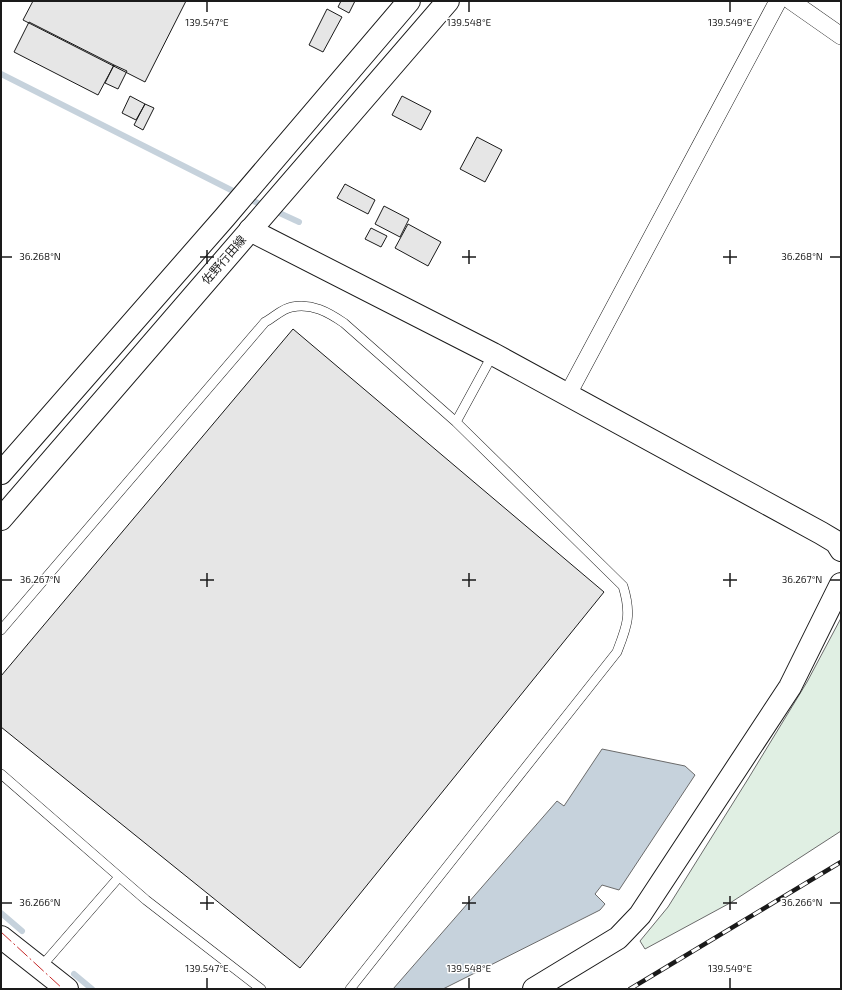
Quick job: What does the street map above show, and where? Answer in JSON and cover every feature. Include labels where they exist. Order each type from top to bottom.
[{"type":"main road","points":[[1,473],[230,211],[409,1]]},
{"type":"main road","name":"佐野行田線","points":[[1,519],[448,1]]},
{"type":"main road","points":[[250,230],[568,394],[826,536],[836,542],[841,550]]},
{"type":"main road","points":[[534,989],[618,938],[640,915],[790,687],[841,584]]},
{"type":"main road","points":[[1,937],[67,989]]},
{"type":"street","points":[[568,394],[778,1]]},
{"type":"street","points":[[791,1],[841,36]]},
{"type":"lane","points":[[1,630],[265,322],[291,307],[310,306],[329,312],[344,323],[456,422],[623,586],[628,604],[627,626],[617,652],[350,989]]},
{"type":"lane","points":[[456,422],[493,354]]},
{"type":"lane","points":[[1,774],[146,900],[262,989]]},
{"type":"lane","points":[[40,968],[119,877]]},
{"type":"green space","points":[[841,618],[841,831],[730,903],[645,949],[640,941],[668,907],[748,779],[807,682]]},
{"type":"shaded area","points":[[602,749],[685,766],[695,775],[619,890],[602,885],[595,894],[605,904],[600,910],[443,989],[393,989],[557,801],[564,806]]},
{"type":"building","points":[[33,1],[186,1],[145,82],[23,20]]},
{"type":"building","points":[[341,1],[355,1],[349,13],[338,7]]},
{"type":"building","points":[[327,9],[342,17],[323,52],[309,45]]},
{"type":"building","points":[[29,22],[114,65],[98,95],[14,52]]},
{"type":"building","points":[[114,65],[127,71],[118,89],[105,83]]},
{"type":"building","points":[[130,96],[145,104],[136,120],[122,113]]},
{"type":"building","points":[[402,96],[431,111],[421,130],[392,115]]},
{"type":"building","points":[[145,104],[154,108],[143,130],[134,125]]},
{"type":"building","points":[[477,137],[502,150],[485,182],[460,169]]},
{"type":"building","points":[[345,184],[375,200],[368,214],[337,198]]},
{"type":"building","points":[[384,206],[409,219],[400,237],[375,224]]},
{"type":"building","points":[[408,224],[441,242],[428,266],[395,248]]},
{"type":"building","points":[[371,228],[387,236],[381,247],[365,239]]},
{"type":"building","points":[[293,329],[604,592],[300,968],[1,727],[1,676]]},
{"type":"waterway","points":[[1,74],[239,194]]},
{"type":"waterway","points":[[247,198],[299,222]]},
{"type":"waterway","points":[[1,913],[22,931]]},
{"type":"waterway","points":[[74,974],[92,989]]},
{"type":"railway","points":[[630,989],[841,862]]},
{"type":"power","points":[[1,932],[63,989]]}]
